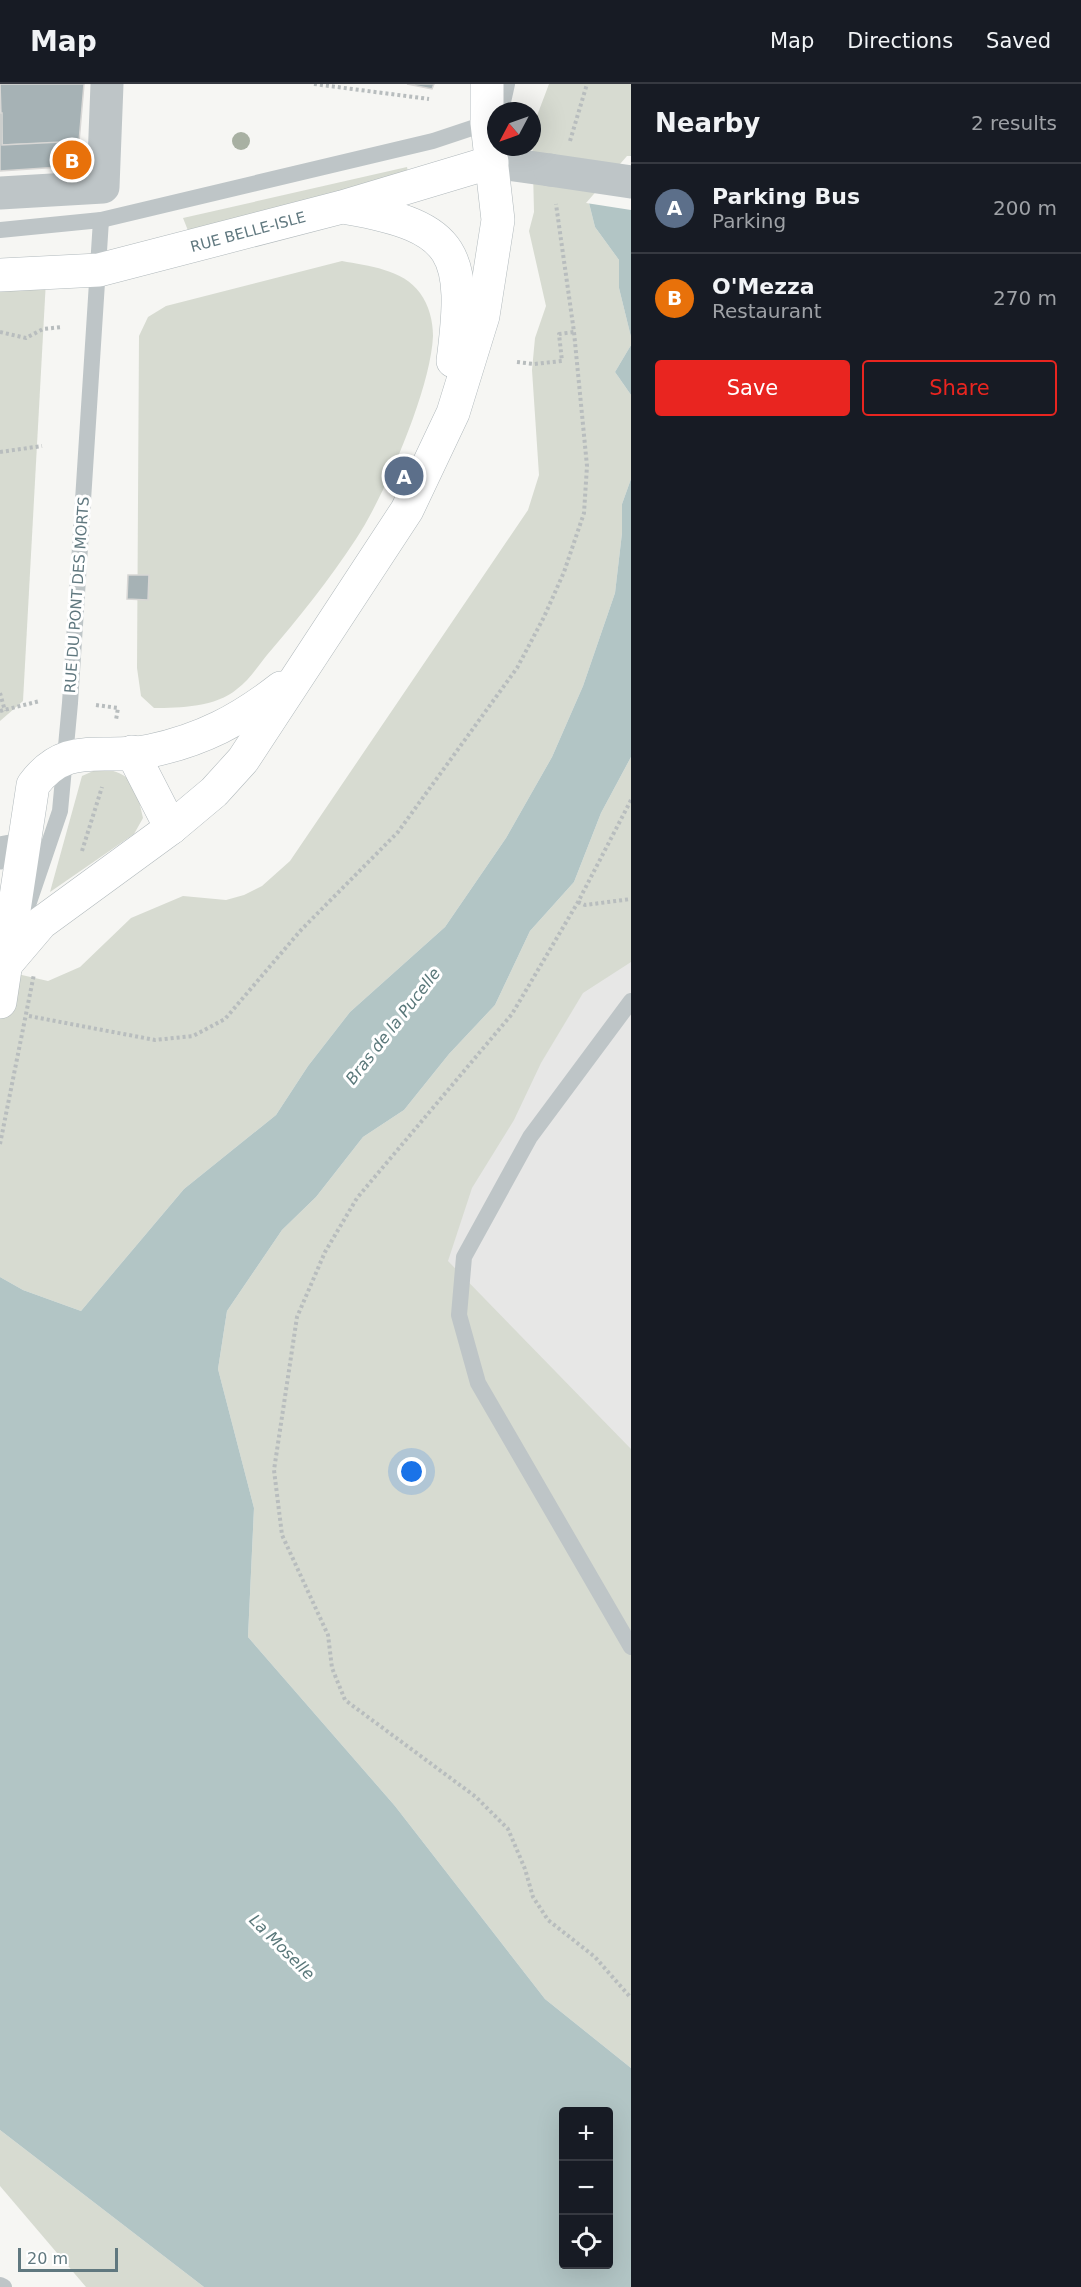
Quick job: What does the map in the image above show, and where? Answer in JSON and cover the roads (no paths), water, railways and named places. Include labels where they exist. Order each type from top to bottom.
[{"type":"main road","points":[[488,84],[497,102]]},
{"type":"main road","name":"RUE BELLE-ISLE","points":[[0,275],[99,270],[342,207],[496,156]]},
{"type":"main road","points":[[11,1008],[20,968],[40,923],[171,828],[214,792],[243,760],[407,510],[453,413],[483,316],[498,220],[518,156]]},
{"type":"main road","points":[[342,207],[386,214],[420,226],[434,234],[447,251],[457,274],[459,313],[444,428]]},
{"type":"main road","points":[[20,968],[11,851],[33,786],[45,768],[64,757],[149,751],[195,738],[236,721],[302,672]]},
{"type":"main road","points":[[132,752],[171,828]]},
{"type":"street","points":[[0,193],[103,188],[107,84]]},
{"type":"street","points":[[541,154],[631,182]]},
{"type":"lane","points":[[507,84],[511,102]]},
{"type":"lane","points":[[0,231],[101,220],[433,141],[487,145]]},
{"type":"lane","name":"RUE DU PONT DES MORTS","points":[[20,968],[60,811],[101,220]]},
{"type":"lane","points":[[631,1001],[530,1137],[464,1257],[459,1315],[478,1383],[631,1647]]},
{"type":"lane","points":[[0,2284],[4,2287]]},
{"type":"water","points":[[631,155],[631,337],[619,288],[619,260],[595,227],[589,203]]},
{"type":"water","points":[[631,345],[631,395],[615,372]]},
{"type":"water","points":[[631,479],[631,757],[601,813],[574,882],[530,931],[495,1005],[449,1054],[404,1110],[363,1137],[316,1197],[282,1230],[227,1311],[218,1369],[254,1508],[248,1637],[395,1806],[545,1999],[631,2068],[631,2287],[204,2287],[0,2130],[0,1277],[23,1290],[81,1311],[184,1189],[276,1115],[308,1066],[350,1012],[445,927],[506,838],[552,757],[583,686],[615,593],[622,533],[622,504]]},
{"type":"place","name":"O'Mezza","points":[[72,160]]},
{"type":"place","name":"Parking Bus","points":[[404,476]]},
{"type":"water label","name":"Bras de la Pucelle","points":[[393,1026]]},
{"type":"water label","name":"La Moselle","points":[[282,1947]]}]
